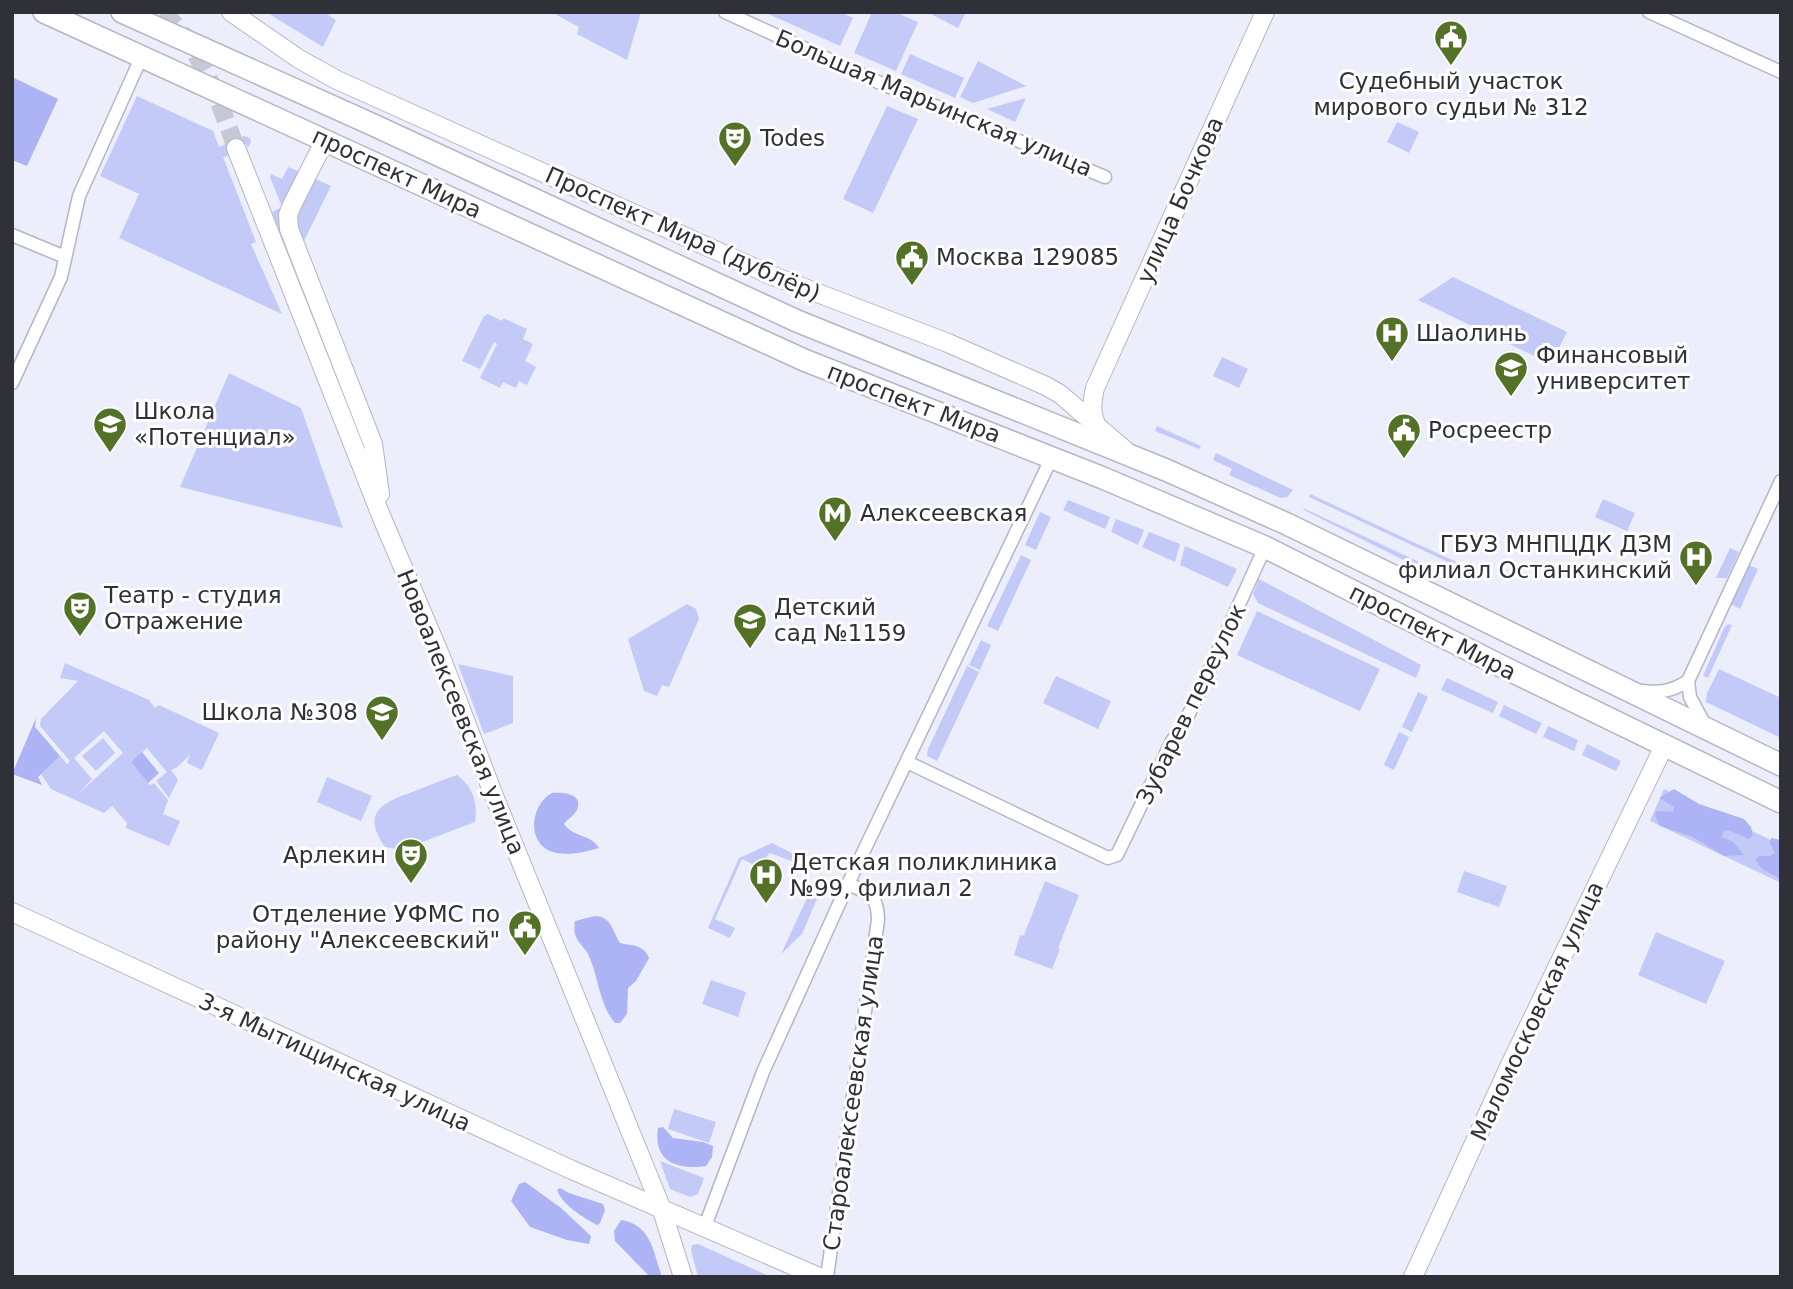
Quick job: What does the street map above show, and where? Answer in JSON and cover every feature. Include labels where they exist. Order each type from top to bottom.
[{"type":"main road","name":"проспект Мира","points":[[44,12],[804,360],[1052,457],[1265,547],[1781,802]]},
{"type":"main road","name":"проспект Мира","points":[[129,13],[797,321],[1132,457],[1287,524],[1781,765]]},
{"type":"street","name":"Проспект Мира (дублёр)","points":[[231,12],[299,59],[337,80],[768,274],[948,342],[1035,381],[1060,394],[1132,457]]},
{"type":"street","name":"Большая Марьинская улица","points":[[725,12],[886,85],[1105,177]]},
{"type":"street","name":"улица Бочкова","points":[[1097,426],[1092,405],[1095,388],[1265,12]]},
{"type":"street","points":[[1649,12],[1781,72]]},
{"type":"street","points":[[12,383],[61,277],[79,196],[141,58]]},
{"type":"street","points":[[325,140],[292,205],[289,224],[373,444],[382,518]]},
{"type":"street","name":"Новоалексеевская улица","points":[[236,148],[382,518],[442,657],[494,796],[661,1207],[683,1277]]},
{"type":"street","points":[[12,235],[65,257]]},
{"type":"street","points":[[1027,414],[1053,412],[1095,388]]},
{"type":"street","points":[[705,1226],[764,1072],[849,884],[1052,457]]},
{"type":"street","points":[[1710,732],[1690,697],[1688,681],[1781,481]]},
{"type":"street","name":"Зубарев переулок","points":[[907,762],[1113,858],[1120,851],[1172,741],[1183,726],[1265,547]]},
{"type":"street","points":[[1615,686],[1661,693],[1674,690],[1688,681]]},
{"type":"street","name":"Маломосковская улица","points":[[1413,1277],[1509,1067],[1664,746]]},
{"type":"street","name":"Староалексеевская улица","points":[[827,1277],[878,920],[878,908],[874,898],[849,884]]},
{"type":"street","name":"3-я Мытищинская улица","points":[[12,912],[486,1131],[819,1277]]},
{"type":"shaded area","points":[[266,12],[324,12],[336,20],[323,47]]},
{"type":"shaded area","points":[[551,12],[641,12],[627,60],[577,34],[579,27]]},
{"type":"shaded area","points":[[764,12],[840,12],[853,18],[840,46]]},
{"type":"shaded area","points":[[872,12],[895,12],[918,22],[896,71],[854,53]]},
{"type":"shaded area","points":[[927,12],[966,12],[958,28]]},
{"type":"shaded area","points":[[910,54],[964,78],[955,98],[901,74]]},
{"type":"shaded area","points":[[978,61],[1026,86],[973,103],[960,97]]},
{"type":"shaded area","points":[[12,77],[58,99],[27,166],[12,160]]},
{"type":"shaded area","points":[[137,96],[213,131],[219,147],[244,136],[250,138],[248,148],[246,144],[227,152],[228,156],[223,157],[256,242],[251,244],[282,314],[119,238],[139,194],[100,176]]},
{"type":"shaded area","points":[[1026,98],[1015,122],[987,109]]},
{"type":"shaded area","points":[[887,106],[918,119],[873,213],[843,199]]},
{"type":"shaded area","points":[[1397,122],[1419,132],[1409,153],[1387,142]]},
{"type":"shaded area","points":[[288,167],[300,172],[284,204],[367,448],[364,447],[272,212],[282,207],[271,174],[282,179]]},
{"type":"shaded area","points":[[313,178],[331,186],[302,245],[294,220]]},
{"type":"shaded area","points":[[1453,277],[1567,332],[1551,364],[1418,300]]},
{"type":"shaded area","points":[[488,314],[527,329],[523,339],[533,344],[525,361],[536,367],[527,385],[519,381],[516,388],[503,382],[500,388],[480,378],[497,344],[494,342],[480,369],[462,361],[484,316]]},
{"type":"shaded area","points":[[1222,357],[1248,369],[1239,388],[1213,376]]},
{"type":"shaded area","points":[[229,373],[301,408],[343,528],[180,487]]},
{"type":"shaded area","points":[[1157,426],[1201,446],[1199,449],[1155,431]]},
{"type":"shaded area","points":[[1216,453],[1293,490],[1287,497],[1281,498],[1229,475],[1232,469],[1213,460]]},
{"type":"shaded area","points":[[1310,494],[1467,567],[1465,570],[1309,497]]},
{"type":"shaded area","points":[[1603,499],[1635,513],[1627,531],[1595,517]]},
{"type":"shaded area","points":[[1068,500],[1110,517],[1105,529],[1063,510]]},
{"type":"shaded area","points":[[1303,508],[1445,574],[1443,580],[1304,510]]},
{"type":"shaded area","points":[[1040,512],[1051,517],[1036,550],[1025,545]]},
{"type":"shaded area","points":[[1116,519],[1144,530],[1138,545],[1111,532]]},
{"type":"shaded area","points":[[1149,532],[1180,544],[1175,562],[1142,547]]},
{"type":"shaded area","points":[[1185,546],[1237,569],[1228,587],[1180,565]]},
{"type":"shaded area","points":[[1730,548],[1739,552],[1727,578],[1716,578]]},
{"type":"shaded area","points":[[1021,555],[1031,560],[998,631],[987,626]]},
{"type":"shaded area","points":[[1749,565],[1758,569],[1740,609],[1731,604]]},
{"type":"shaded area","points":[[1259,579],[1421,665],[1416,678],[1258,603],[1253,594]]},
{"type":"shaded area","points":[[687,604],[696,609],[699,619],[669,687],[662,685],[657,696],[644,691],[628,639]]},
{"type":"shaded area","points":[[1257,611],[1380,669],[1360,711],[1237,655]]},
{"type":"shaded area","points":[[1728,624],[1732,625],[1708,678],[1703,676],[1724,628]]},
{"type":"shaded area","points":[[981,640],[991,645],[980,670],[969,665]]},
{"type":"shaded area","points":[[65,663],[149,700],[155,708],[159,705],[219,733],[202,770],[187,763],[190,755],[171,770],[178,780],[169,798],[156,781],[167,772],[147,748],[131,762],[150,785],[154,783],[168,800],[163,814],[180,821],[169,846],[126,828],[127,823],[112,806],[104,813],[51,789],[41,774],[60,756],[67,764],[70,761],[40,726],[41,719],[78,681],[60,678]],"holes":[[[104,731],[123,753],[78,794],[92,779],[74,758]]]},
{"type":"shaded area","points":[[458,664],[513,676],[513,723],[484,734]]},
{"type":"shaded area","points":[[967,666],[979,672],[937,761],[927,756],[928,749]]},
{"type":"shaded area","points":[[1719,669],[1781,698],[1781,738],[1706,702],[1707,693]]},
{"type":"shaded area","points":[[1056,676],[1111,701],[1098,729],[1043,703]]},
{"type":"shaded area","points":[[1447,678],[1498,702],[1493,713],[1441,690]]},
{"type":"shaded area","points":[[1418,692],[1428,697],[1412,732],[1402,727]]},
{"type":"shaded area","points":[[1504,705],[1542,723],[1536,734],[1499,716]]},
{"type":"shaded area","points":[[36,718],[35,727],[60,756],[38,777],[42,785],[12,774]]},
{"type":"shaded area","points":[[1548,726],[1578,740],[1574,751],[1543,737]]},
{"type":"shaded area","points":[[1399,732],[1409,737],[1394,770],[1384,765]]},
{"type":"shaded area","points":[[103,738],[115,753],[96,771],[82,756]]},
{"type":"shaded area","points":[[1587,744],[1621,761],[1616,771],[1582,755]]},
{"type":"shaded area","points":[[142,752],[159,773],[148,783],[131,762]]},
{"type":"shaded area","points":[[457,775],[473,796],[475,822],[401,850],[385,847],[378,835],[375,816],[385,804]]},
{"type":"shaded area","points":[[327,777],[372,796],[361,821],[317,802]]},
{"type":"shaded area","points":[[1664,789],[1781,845],[1781,883],[1650,821]]},
{"type":"shaded area","points":[[1674,789],[1699,804],[1744,819],[1751,827],[1753,835],[1749,839],[1728,830],[1723,832],[1722,837],[1733,842],[1744,855],[1724,856],[1693,837],[1660,826],[1655,816],[1656,811],[1673,812],[1674,807],[1659,798]]},
{"type":"shaded area","points":[[552,793],[566,793],[575,797],[577,810],[564,824],[599,848],[562,854],[542,846],[537,839],[534,822],[539,805]]},
{"type":"shaded area","points":[[1771,838],[1781,840],[1781,879],[1762,869],[1755,860],[1759,856],[1775,853],[1770,844]]},
{"type":"shaded area","points":[[772,843],[821,868],[813,869],[770,853],[763,860],[752,864],[742,859],[715,919],[735,928],[730,938],[708,928],[739,858]]},
{"type":"shaded area","points":[[1464,871],[1507,886],[1499,907],[1457,892]]},
{"type":"shaded area","points":[[1045,881],[1079,895],[1052,969],[1014,955],[1020,935],[1025,936]]},
{"type":"shaded area","points":[[824,882],[802,934],[781,954],[814,883]]},
{"type":"shaded area","points":[[595,916],[608,921],[620,943],[641,948],[649,958],[636,981],[628,988],[627,1014],[620,1023],[615,1023],[606,1009],[589,955],[575,934],[575,921]]},
{"type":"shaded area","points":[[1656,932],[1725,961],[1706,1004],[1638,975]]},
{"type":"shaded area","points":[[711,980],[746,992],[738,1017],[702,1004]]},
{"type":"shaded area","points":[[674,1109],[716,1122],[709,1143],[668,1129]]},
{"type":"shaded area","points":[[663,1127],[673,1138],[713,1146],[712,1157],[706,1166],[677,1165],[663,1156],[657,1140],[658,1128]]},
{"type":"shaded area","points":[[660,1161],[704,1178],[698,1194],[690,1197],[670,1189]]},
{"type":"shaded area","points":[[525,1182],[561,1208],[591,1236],[589,1244],[567,1240],[530,1227],[511,1201],[519,1184]]},
{"type":"shaded area","points":[[560,1188],[603,1204],[605,1210],[600,1223],[597,1225],[569,1206],[557,1190]]},
{"type":"shaded area","points":[[621,1220],[631,1223],[645,1234],[662,1277],[650,1277],[615,1241],[614,1231]]},
{"type":"shaded area","points":[[698,1244],[771,1277],[698,1277],[691,1250],[692,1245]]},
{"type":"tunnel","points":[[163,12],[177,27],[198,59],[215,93],[236,148]]},
{"type":"place","name":"Судебный участок мирового судьи № 312","points":[[1451,67]]},
{"type":"place","name":"Todes","points":[[735,168]]},
{"type":"place","name":"Москва 129085","points":[[912,287]]},
{"type":"place","name":"Шаолинь","points":[[1392,363]]},
{"type":"place","name":"Финансовый университет","points":[[1511,398]]},
{"type":"place","name":"Школа «Потенциал»","points":[[110,454]]},
{"type":"place","name":"Росреестр","points":[[1404,460]]},
{"type":"place","name":"Алексеевская","points":[[835,543]]},
{"type":"place","name":"ГБУЗ МНПЦДК ДЗМ филиал Останкинский","points":[[1696,587]]},
{"type":"place","name":"Театр - студия Отражение","points":[[80,638]]},
{"type":"place","name":"Детский сад №1159","points":[[750,650]]},
{"type":"place","name":"Школа №308","points":[[382,742]]},
{"type":"place","name":"Арлекин","points":[[411,885]]},
{"type":"place","name":"Детская поликлиника №99, филиал 2","points":[[766,905]]},
{"type":"place","name":"Отделение УФМС по району \"Алексеевский\"","points":[[525,957]]}]
